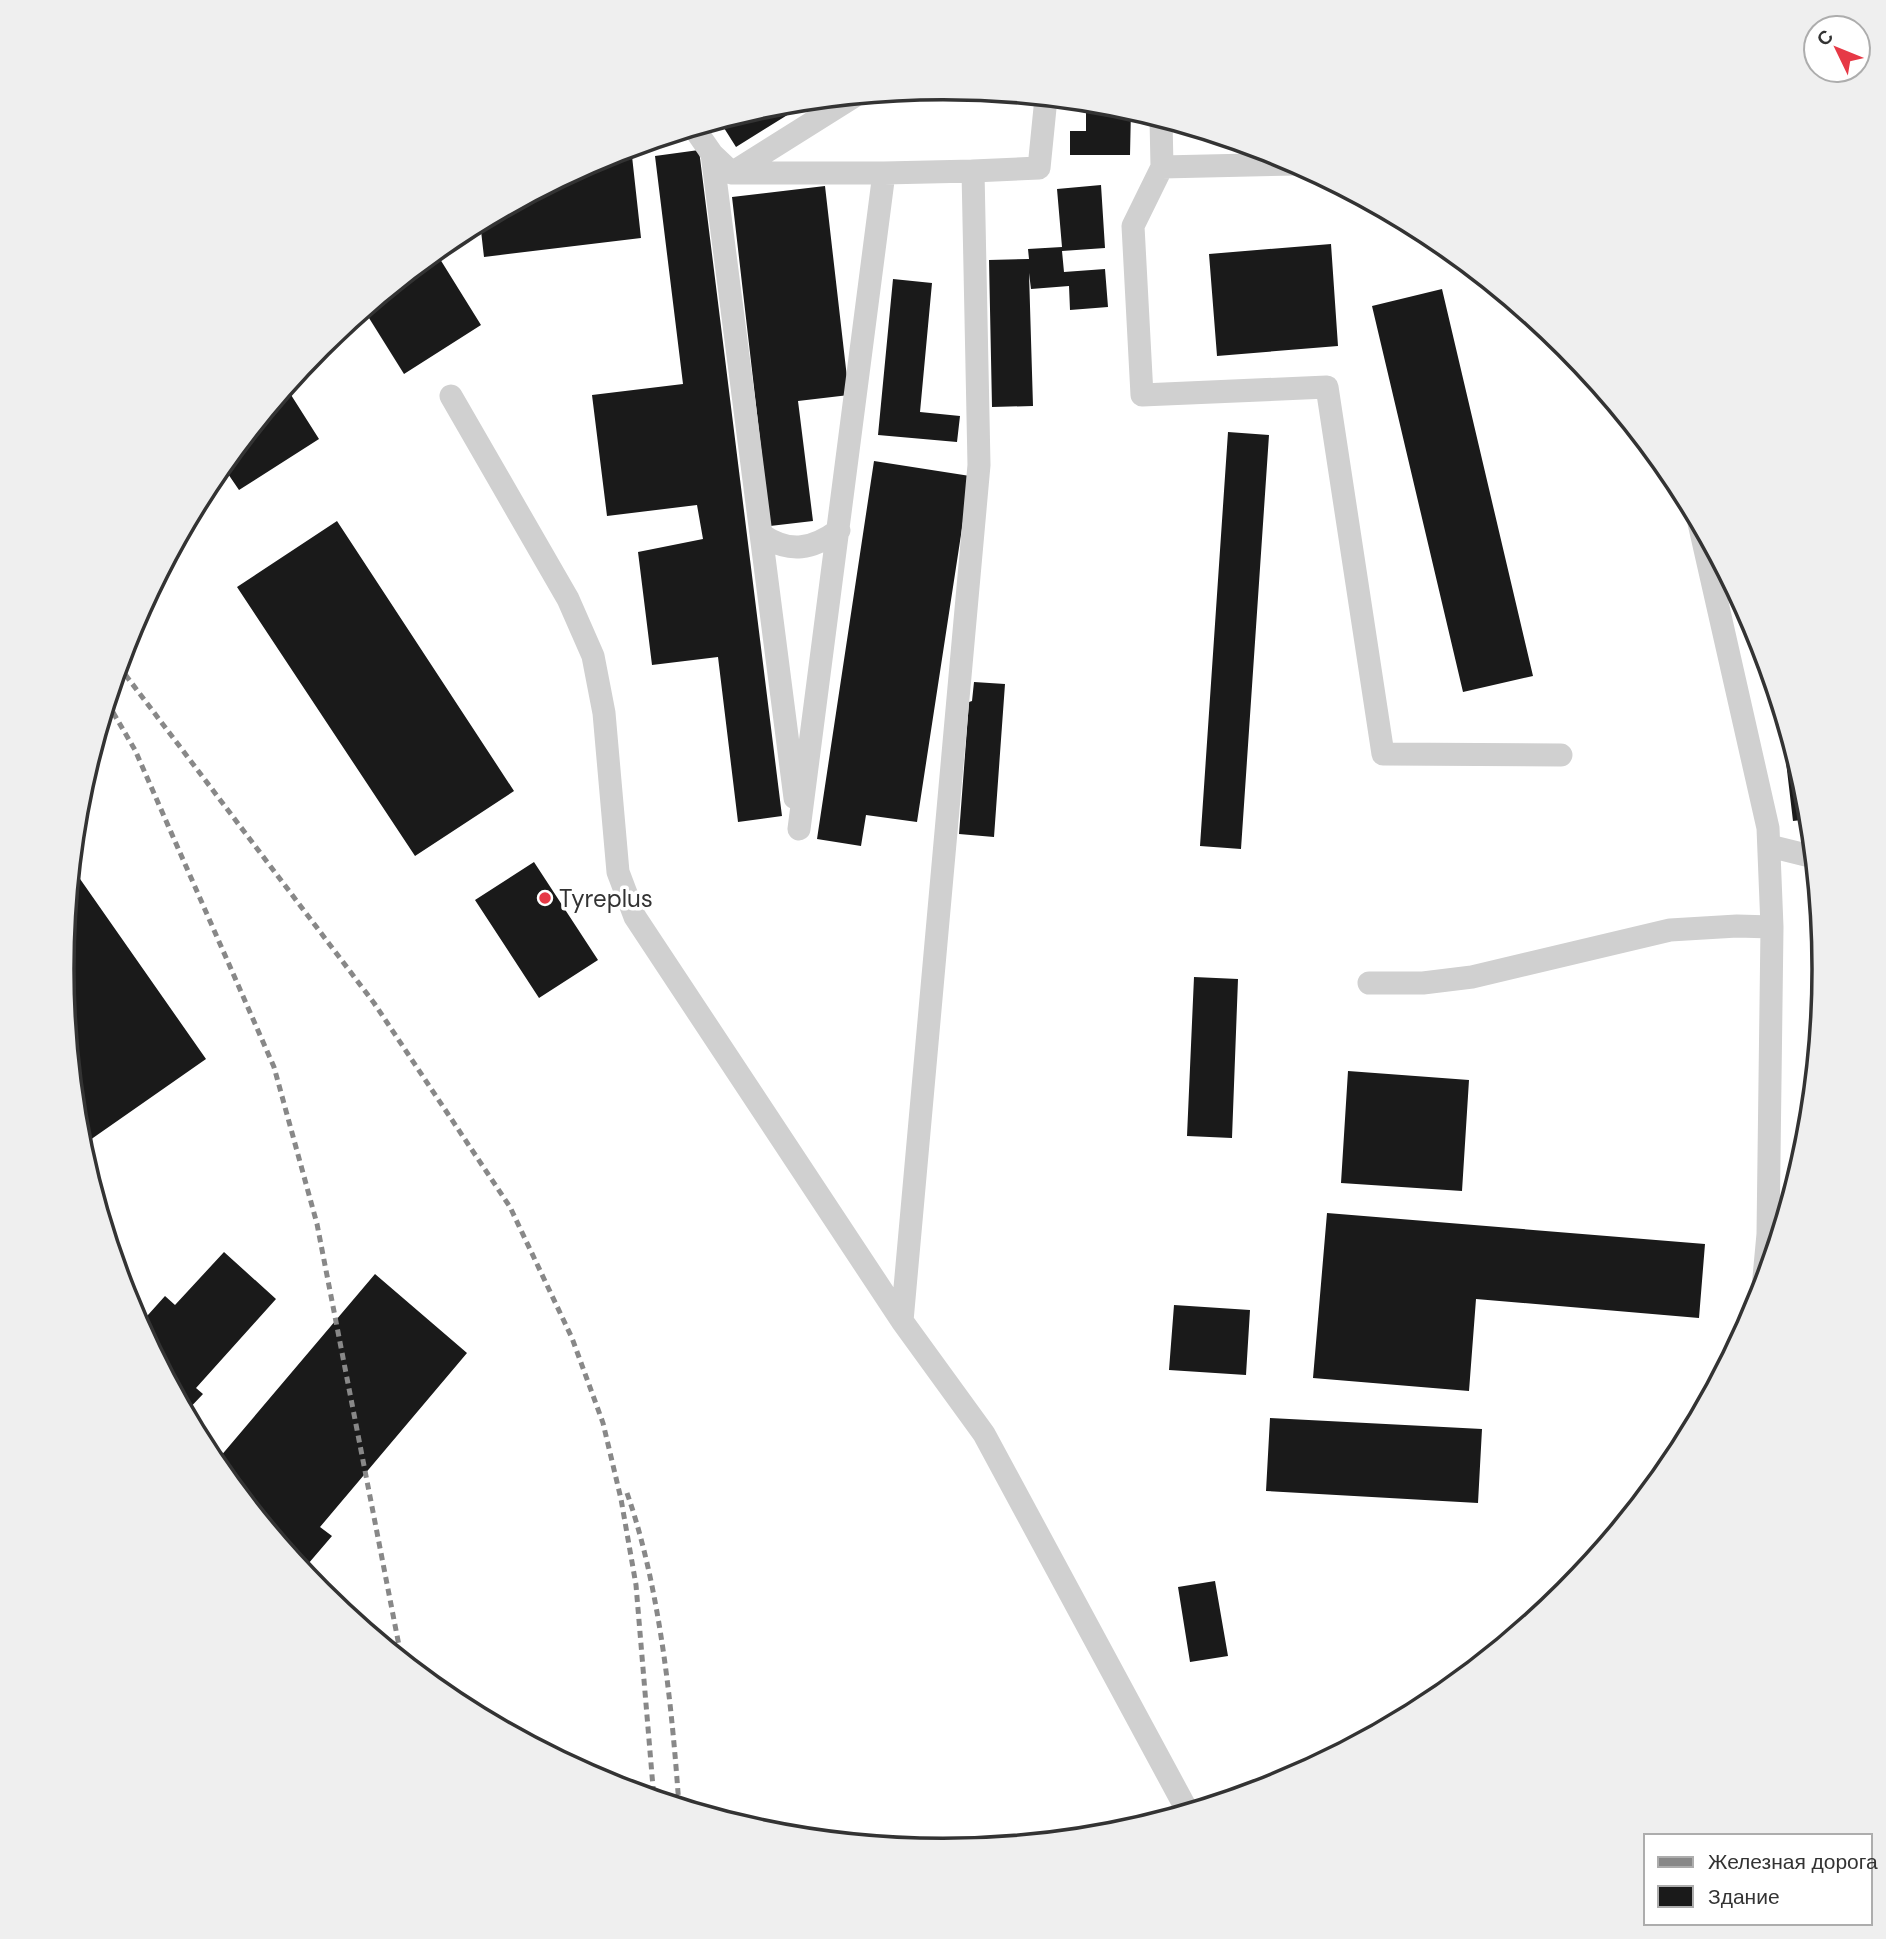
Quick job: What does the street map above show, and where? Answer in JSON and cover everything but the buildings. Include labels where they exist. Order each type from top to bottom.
[{"type":"lane","points":[[732,173],[838,106]]},
{"type":"lane","points":[[700,135],[712,154],[732,173],[884,173],[1039,168],[1045,106]]},
{"type":"lane","points":[[1161,128],[1162,167],[1133,226],[1142,394],[1327,387],[1383,754],[1561,755]]},
{"type":"lane","points":[[712,154],[799,829],[884,173]]},
{"type":"lane","points":[[1162,167],[1272,165]]},
{"type":"lane","points":[[902,1321],[979,465],[973,171]]},
{"type":"lane","points":[[451,396],[568,599],[593,656],[604,713],[618,872],[635,917],[902,1321],[984,1434],[1184,1804]]},
{"type":"lane","points":[[762,535],[782,546],[798,548],[814,546],[839,530]]},
{"type":"lane","points":[[1706,553],[1768,828],[1772,927],[1767,1246]]},
{"type":"lane","points":[[1769,846],[1805,855]]},
{"type":"lane","points":[[1369,983],[1423,983],[1472,977],[1670,930],[1772,927]]},
{"type":"railway","points":[[126,675],[374,1003],[510,1207],[572,1338],[603,1423],[621,1499],[636,1585],[653,1789]]},
{"type":"railway","points":[[113,712],[135,750],[274,1067],[317,1224],[399,1647]]},
{"type":"railway","points":[[627,1493],[648,1568],[663,1648],[678,1797]]},
{"type":"place","name":"Tyreplus","points":[[545,898]]}]
